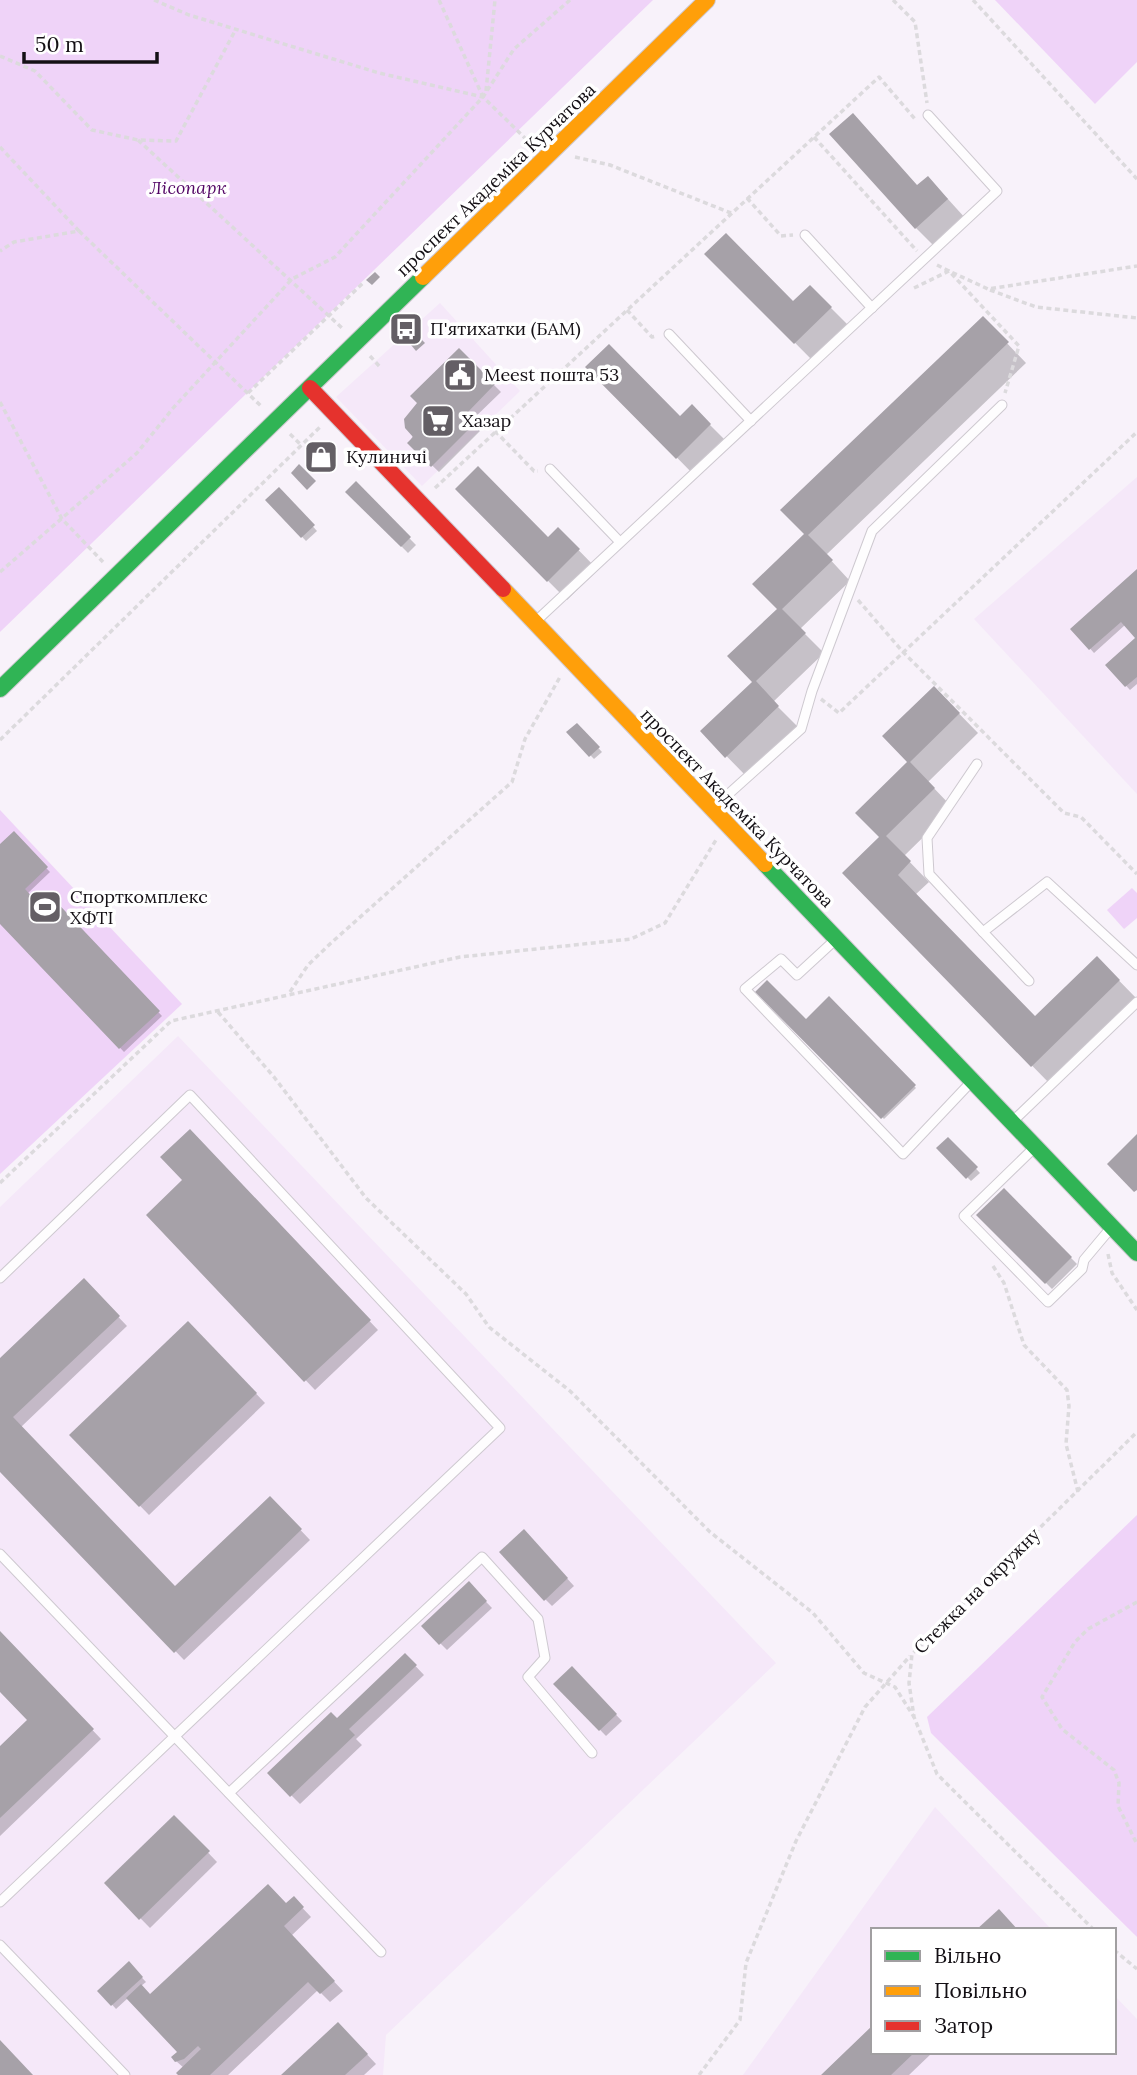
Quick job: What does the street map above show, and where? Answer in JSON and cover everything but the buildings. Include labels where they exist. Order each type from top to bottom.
[{"type":"street","name":"проспект Академіка Курчатова","points":[[0,689],[708,0]]},
{"type":"street","name":"проспект Академіка Курчатова","points":[[310,388],[1111,1229],[1128,1238],[1137,1253]]},
{"type":"lane","points":[[534,623],[997,191],[928,115]]},
{"type":"lane","points":[[805,235],[872,308]]},
{"type":"lane","points":[[669,334],[751,421]]},
{"type":"lane","points":[[712,809],[801,729],[812,691],[872,531],[1002,405]]},
{"type":"lane","points":[[550,469],[619,541]]},
{"type":"lane","points":[[977,764],[927,838],[929,874],[1029,981]]},
{"type":"lane","points":[[983,932],[1047,883],[1137,965]]},
{"type":"lane","points":[[836,939],[797,975],[781,959],[745,989],[903,1154],[972,1081]]},
{"type":"lane","points":[[1012,1123],[1137,1002]]},
{"type":"lane","points":[[0,1278],[190,1095],[500,1428],[0,1902]]},
{"type":"lane","points":[[1035,1147],[964,1216],[1048,1302],[1082,1269],[1084,1260],[1111,1229]]},
{"type":"lane","points":[[0,1554],[382,1952]]},
{"type":"lane","points":[[229,1793],[482,1557],[538,1619],[545,1658],[528,1677],[592,1753]]},
{"type":"lane","points":[[0,1945],[125,2075]]},
{"type":"path","points":[[154,0],[189,15],[379,73],[484,95]]},
{"type":"path","points":[[439,0],[484,95],[546,158],[572,156],[610,165],[731,213]]},
{"type":"path","points":[[484,95],[495,0]]},
{"type":"path","points":[[0,572],[137,453],[215,362],[292,279],[335,257],[484,95],[514,50],[570,0]]},
{"type":"path","points":[[893,0],[915,22],[928,115]]},
{"type":"path","points":[[973,0],[1137,178]]},
{"type":"path","points":[[0,56],[35,71],[92,130],[138,140],[176,141],[236,29]]},
{"type":"path","points":[[420,501],[879,77],[922,127]]},
{"type":"path","points":[[138,140],[292,279],[357,343]]},
{"type":"path","points":[[0,146],[79,232],[277,421]]},
{"type":"path","points":[[747,198],[781,236],[805,235]]},
{"type":"path","points":[[0,251],[14,242],[79,232]]},
{"type":"path","points":[[988,289],[1137,267]]},
{"type":"path","points":[[905,292],[949,271],[1036,307],[1137,318]]},
{"type":"path","points":[[248,393],[363,283]]},
{"type":"path","points":[[627,309],[653,337],[669,334]]},
{"type":"path","points":[[0,401],[62,519],[116,577]]},
{"type":"path","points":[[0,740],[334,412]]},
{"type":"path","points":[[495,431],[534,471],[550,469]]},
{"type":"path","points":[[812,691],[839,713],[1137,432]]},
{"type":"path","points":[[850,590],[903,652],[1063,813],[1081,817],[1137,874]]},
{"type":"path","points":[[289,993],[308,965],[323,950],[512,782],[525,739],[570,660]]},
{"type":"path","points":[[0,1183],[171,1021],[460,957],[631,939],[665,923],[727,824]]},
{"type":"path","points":[[218,1012],[274,1077],[366,1198],[466,1294],[489,1326],[570,1391],[710,1532],[813,1613],[864,1673],[895,1687],[914,1717]]},
{"type":"path","points":[[1111,1229],[1107,1247],[1112,1273],[1137,1310]]},
{"type":"path","points":[[987,1239],[985,1254],[1004,1283],[1024,1345],[1067,1390],[1069,1406],[1066,1444],[1078,1492]]},
{"type":"path","name":"Стежка на окружну","points":[[1092,1928],[937,1774],[914,1717],[909,1683],[912,1654],[1137,1432]]},
{"type":"path","points":[[1137,1602],[1082,1635],[1042,1697],[1062,1729],[1114,1770],[1119,1783],[1118,1806],[1137,1844]]},
{"type":"path","points":[[699,2075],[740,2020],[746,1963],[796,1841],[865,1707],[912,1654]]},
{"type":"path","points":[[1116,1952],[1137,1969]]},
{"type":"shaded area","points":[[440,303],[520,391],[422,486],[336,397]]},
{"type":"shaded area","points":[[1137,477],[1137,794],[974,619]]},
{"type":"shaded area","points":[[178,1036],[776,1663],[386,2035],[383,2075],[0,2075],[0,1207]]},
{"type":"shaded area","points":[[935,1807],[1050,1928],[871,1928],[871,2054],[1116,2054],[1116,1997],[1137,2019],[1137,2075],[743,2075]]},
{"type":"green space","name":"Лісопарк","points":[[0,0],[653,0],[0,632]]},
{"type":"green space","points":[[995,0],[1137,0],[1137,62],[1095,104]]},
{"type":"green space","name":"Спорткомплекс ХФТІ","points":[[0,810],[182,1004],[0,1174]]},
{"type":"green space","points":[[1132,888],[1137,893],[1137,918],[1124,929],[1107,910]]},
{"type":"green space","points":[[1137,1515],[1137,1937],[931,1733],[927,1717]]},
{"type":"traffic: fast","points":[[0,689],[423,277]]},
{"type":"traffic: fast","points":[[765,864],[1137,1253]]},
{"type":"traffic: slow","points":[[423,277],[707,0]]},
{"type":"traffic: slow","points":[[503,589],[765,864]]},
{"type":"traffic: jam","points":[[310,388],[503,589]]},
{"type":"place","name":"П'ятихатки (БАМ)","points":[[406,329]]},
{"type":"place","name":"Meest пошта 53","points":[[460,375]]},
{"type":"place","name":"Хазар","points":[[438,421]]},
{"type":"place","name":"Кулиничі","points":[[321,457]]},
{"type":"place","name":"Спорткомплекс ХФТІ","points":[[45,907]]}]
